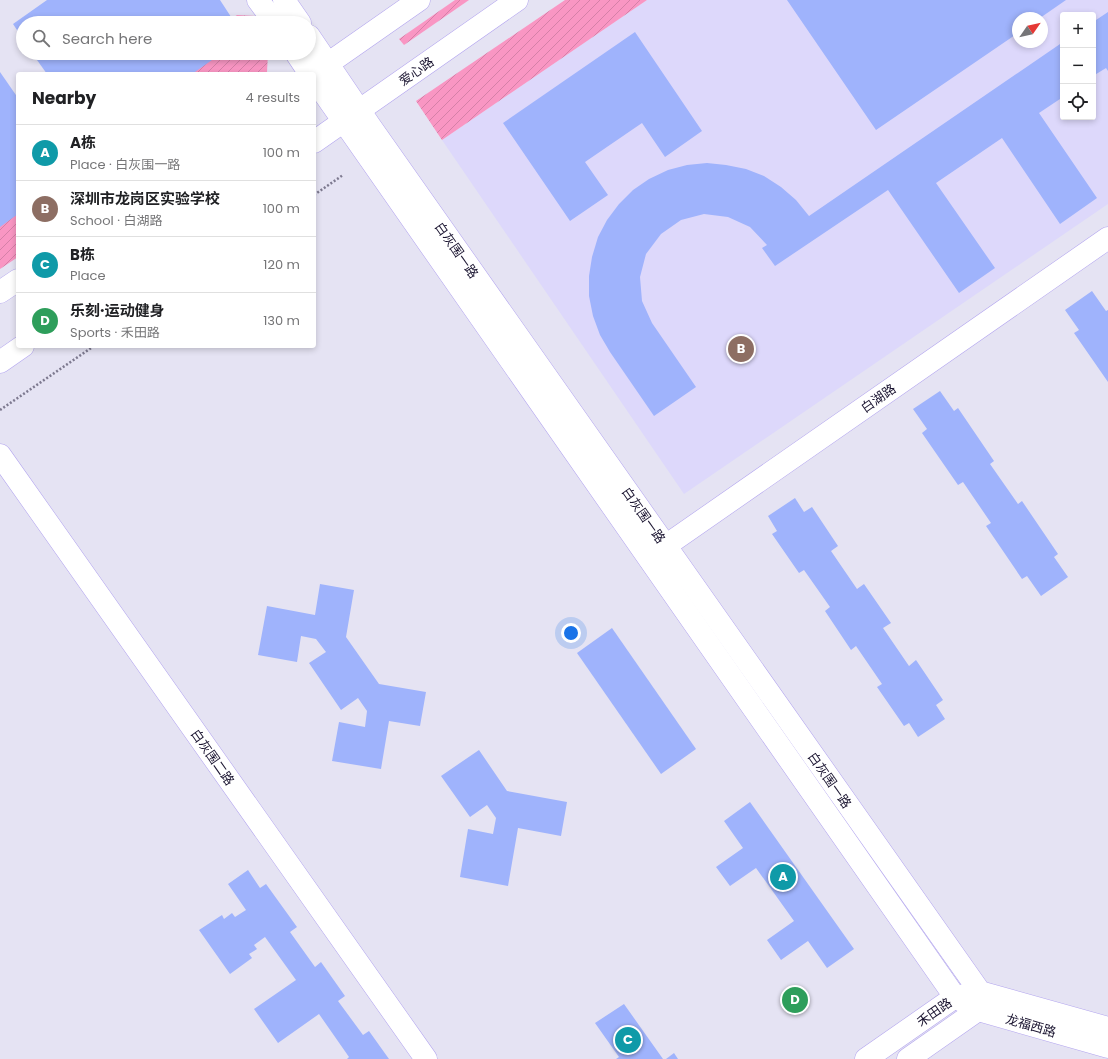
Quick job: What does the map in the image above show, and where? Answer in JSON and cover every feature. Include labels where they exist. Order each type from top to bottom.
[{"type":"street","points":[[258,0],[270,16]]},
{"type":"street","points":[[284,0],[295,16]]},
{"type":"street","points":[[316,73],[418,0]]},
{"type":"street","name":"爱心路","points":[[316,141],[517,0]]},
{"type":"street","name":"白灰围一路","points":[[303,60],[315,72]]},
{"type":"street","name":"白灰围一路","points":[[314,60],[316,72]]},
{"type":"street","name":"白灰围一路","points":[[316,73],[352,116],[657,552],[979,1001]]},
{"type":"street","name":"白湖路","points":[[657,552],[1108,238]]},
{"type":"street","points":[[0,292],[16,281]]},
{"type":"street","points":[[0,362],[20,348]]},
{"type":"street","name":"白灰围二路","points":[[0,455],[426,1059]]},
{"type":"street","name":"白灰围一路","points":[[657,552],[956,997]]},
{"type":"street","name":"禾田路","points":[[866,1059],[956,997],[979,1001]]},
{"type":"street","name":"禾田路","points":[[908,1059],[979,1001]]},
{"type":"street","name":"龙福西路","points":[[979,1001],[1108,1028]]},
{"type":"street","name":"龙福西路","points":[[979,1001],[1108,1047]]},
{"type":"path","points":[[316,194],[343,175]]},
{"type":"path","points":[[0,410],[91,348]]},
{"type":"shaded area","points":[[455,0],[469,0],[404,45],[399,39]]},
{"type":"shaded area","points":[[565,0],[647,0],[442,140],[416,101]]},
{"type":"shaded area","points":[[647,0],[1108,0],[1108,204],[684,494],[442,140]]},
{"type":"shaded area","points":[[174,60],[268,60],[267,72],[157,72]]},
{"type":"shaded area","points":[[16,172],[16,258],[0,269],[0,184]]},
{"type":"building","points":[[47,0],[220,0],[230,16],[24,16]]},
{"type":"building","points":[[787,0],[1066,0],[1048,12],[1012,12],[1012,37],[876,130]]},
{"type":"building","points":[[1108,12],[1108,71],[1106,68],[1096,74],[1096,48],[1096,20]]},
{"type":"building","points":[[635,32],[702,131],[665,157],[642,123],[585,162],[608,195],[570,221],[503,123]]},
{"type":"building","points":[[1060,44],[1060,99],[1039,113],[1097,198],[1060,224],[1002,138],[936,183],[995,268],[959,293],[888,190],[775,266],[762,248],[767,245],[750,227],[728,217],[704,214],[681,220],[661,234],[646,254],[640,277],[642,301],[652,323],[696,387],[654,416],[600,335],[593,316],[589,296],[589,276],[592,257],[598,237],[607,220],[619,204],[633,190],[649,179],[668,170],[687,165],[707,163],[746,169],[764,176],[781,187],[796,200],[809,216]]},
{"type":"building","points":[[37,60],[212,60],[195,72],[46,72]]},
{"type":"building","points":[[0,72],[16,95],[16,215],[0,227]]},
{"type":"building","points":[[1092,291],[1106,311],[1108,310],[1108,382],[1074,333],[1079,330],[1065,310]]},
{"type":"building","points":[[940,391],[954,411],[958,408],[994,461],[990,464],[1018,504],[1022,501],[1058,554],[1054,557],[1068,577],[1041,596],[1027,576],[1022,579],[986,526],[991,523],[963,482],[958,485],[922,433],[927,429],[913,409]]},
{"type":"building","points":[[795,498],[804,512],[812,507],[838,546],[831,551],[857,589],[864,584],[891,623],[883,628],[909,666],[916,660],[943,700],[936,705],[945,719],[918,737],[909,723],[904,726],[877,687],[882,684],[856,646],[851,650],[825,611],[830,607],[804,570],[799,573],[772,534],[777,531],[768,516]]},
{"type":"building","points":[[320,584],[354,590],[346,637],[379,684],[426,692],[420,726],[389,721],[381,769],[332,761],[339,722],[365,727],[367,711],[358,698],[341,710],[309,663],[326,652],[316,639],[301,636],[297,662],[258,655],[267,606],[315,615]]},
{"type":"building","points":[[612,628],[696,749],[661,774],[577,653]]},
{"type":"building","points":[[479,750],[507,791],[567,802],[561,836],[518,828],[508,886],[460,877],[468,829],[493,834],[496,818],[487,805],[470,817],[441,776]]},
{"type":"building","points":[[750,802],[854,949],[827,968],[808,941],[781,960],[767,940],[794,921],[756,868],[730,886],[716,867],[743,848],[724,821]]},
{"type":"building","points":[[248,870],[260,888],[266,884],[297,927],[290,932],[315,967],[321,962],[345,996],[338,1001],[363,1035],[369,1031],[389,1059],[347,1059],[349,1057],[319,1014],[278,1043],[254,1009],[296,980],[265,937],[254,945],[257,949],[249,954],[252,958],[230,974],[199,930],[222,915],[224,919],[232,913],[235,917],[246,910],[228,884]]},
{"type":"building","points":[[624,1004],[663,1059],[616,1059],[619,1057],[595,1023]]},
{"type":"building","points":[[674,1053],[678,1059],[666,1059]]},
{"type":"place","name":"深圳市龙岗区实验学校","points":[[741,349]]},
{"type":"place","name":"A栋","points":[[783,877]]},
{"type":"place","name":"乐刻·运动健身","points":[[795,1000]]},
{"type":"place","name":"B栋","points":[[628,1040]]}]
